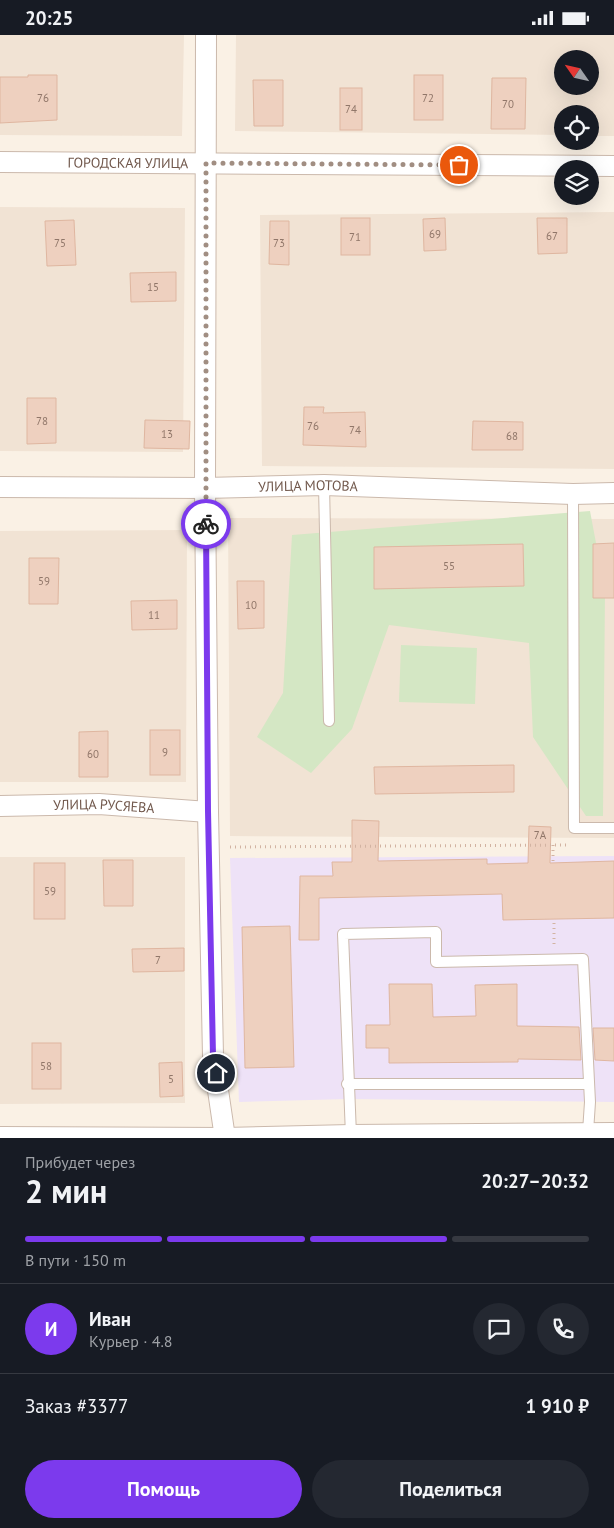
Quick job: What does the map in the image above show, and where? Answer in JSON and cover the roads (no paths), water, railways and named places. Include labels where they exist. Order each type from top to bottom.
[{"type":"street","points":[[206,35],[205,488],[208,811],[213,1056],[225,1138]]},
{"type":"street","name":"ГОРОДСКАЯ УЛИЦА","points":[[0,162],[614,166]]},
{"type":"street","name":"УЛИЦА МОТОВА","points":[[0,487],[205,488],[324,485],[574,494],[614,493]]},
{"type":"street","name":"УЛИЦА РУСЯЕВА","points":[[0,806],[99,804],[208,811]]},
{"type":"street","points":[[0,1137],[225,1138],[614,1133]]},
{"type":"lane","points":[[324,485],[329,721]]},
{"type":"lane","points":[[574,494],[574,828],[614,828]]},
{"type":"lane","points":[[350,1135],[343,934],[436,932],[436,962],[582,959],[589,1084],[588,1133]]},
{"type":"lane","points":[[347,1084],[589,1084]]}]
